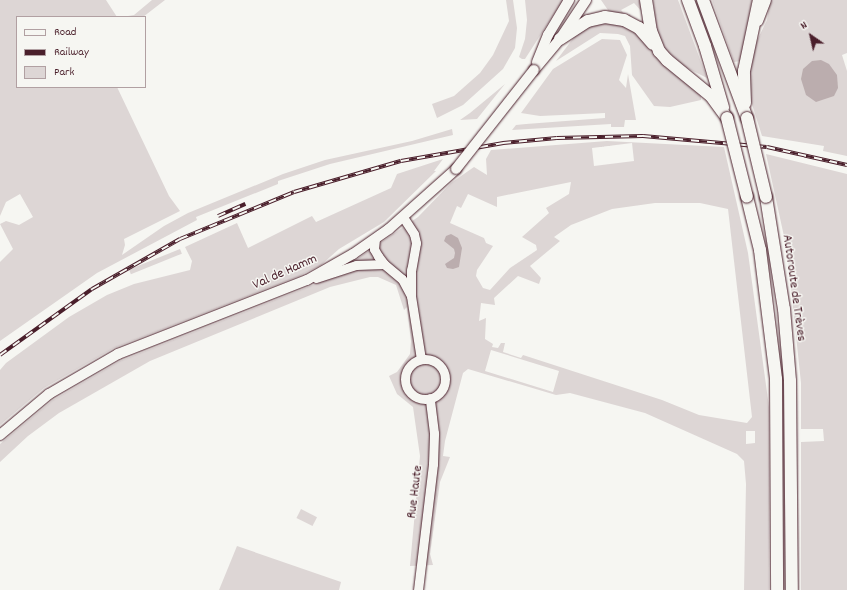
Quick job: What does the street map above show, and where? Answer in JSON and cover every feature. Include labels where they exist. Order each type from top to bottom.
[{"type":"highway","points":[[646,0],[651,31],[659,51]]},
{"type":"highway","name":"Autoroute de Trèves","points":[[688,0],[705,46],[727,118],[748,197],[760,250],[776,379],[777,590]]},
{"type":"highway","name":"Autoroute de Trèves","points":[[703,0],[747,118],[766,197],[784,309],[790,381],[792,590]]},
{"type":"highway","points":[[747,118],[744,71],[759,0]]},
{"type":"highway","points":[[560,39],[588,21],[605,17],[617,18],[639,28],[666,60],[711,96],[727,118]]},
{"type":"main road","name":"Val de Hamm","points":[[534,70],[548,35],[569,0]]},
{"type":"main road","name":"Val de Hamm","points":[[0,435],[49,394],[118,354],[307,280],[375,239],[403,217],[456,169],[560,39],[586,0]]},
{"type":"main road","points":[[750,42],[766,0]]},
{"type":"main road","points":[[403,217],[414,234],[416,243],[411,270],[411,296],[420,359]]},
{"type":"main road","points":[[375,239],[374,249],[384,264],[397,273],[411,296]]},
{"type":"main road","points":[[307,280],[356,265],[384,264]]},
{"type":"main road","points":[[427,358],[439,364],[445,375],[442,390],[430,398],[414,396],[405,382],[408,368],[420,359],[427,358]]},
{"type":"main road","name":"Rue Haute","points":[[418,590],[434,464],[434,433],[430,398]]},
{"type":"green space","points":[[0,0],[106,0],[116,16],[16,16],[16,88],[117,88],[169,196],[180,211],[124,239],[125,245],[122,255],[164,226],[188,213],[283,174],[325,160],[412,141],[452,129],[453,135],[330,164],[278,181],[278,184],[196,217],[197,220],[97,273],[0,341],[0,262],[13,249],[0,224],[6,221],[19,225],[33,217],[20,194],[6,202],[0,216]]},
{"type":"green space","points":[[152,0],[165,0],[144,16],[128,16],[134,15]]},
{"type":"green space","points":[[506,0],[513,0],[517,28],[515,48],[503,69],[463,105],[437,118],[432,104],[454,96],[480,73],[493,55],[509,21]]},
{"type":"green space","points":[[525,0],[563,0],[525,59],[522,59],[519,57],[525,39],[527,20]]},
{"type":"green space","points":[[601,0],[639,0],[643,13],[634,3],[621,10],[626,16],[630,14],[631,18],[610,13]]},
{"type":"green space","points":[[653,0],[678,0],[707,78],[683,66],[666,50],[657,32]]},
{"type":"green space","points":[[712,0],[752,0],[741,61],[734,62]]},
{"type":"green space","points":[[770,0],[847,0],[847,53],[842,55],[847,71],[847,156],[823,151],[824,146],[762,136],[750,98],[748,70],[752,51],[767,20]]},
{"type":"green space","points":[[603,21],[629,26],[642,37],[663,64],[701,93],[701,100],[670,107],[654,106],[632,75],[630,46],[625,36],[618,34],[600,33],[556,61],[581,28]]},
{"type":"green space","points":[[602,39],[620,40],[627,55],[619,80],[626,88],[628,74],[636,120],[625,120],[624,127],[611,127],[611,124],[512,130],[516,125],[605,118],[605,113],[540,116],[521,113],[553,69]]},
{"type":"green space","points":[[505,84],[477,119],[460,120],[470,113]]},
{"type":"green space","points":[[607,141],[724,147],[748,253],[769,407],[769,590],[744,590],[746,484],[744,461],[737,454],[645,413],[570,393],[556,395],[468,369],[463,373],[445,441],[443,456],[450,457],[440,482],[430,554],[433,565],[410,566],[420,456],[413,407],[397,394],[389,376],[397,372],[410,354],[411,341],[407,307],[404,310],[396,285],[378,277],[370,277],[330,287],[150,361],[59,413],[28,436],[0,462],[0,444],[53,400],[120,361],[328,279],[418,217],[451,183],[474,167],[487,175],[486,159],[491,150]],"holes":[[[632,143],[634,161],[594,166],[592,148]],[[571,182],[569,194],[546,208],[549,213],[522,237],[536,245],[537,250],[510,268],[490,290],[483,288],[476,276],[477,270],[493,246],[486,243],[484,238],[450,223],[457,206],[461,208],[468,194],[497,207],[497,197]],[[655,203],[700,203],[728,209],[752,417],[747,423],[699,415],[662,400],[523,355],[521,358],[503,352],[505,343],[501,343],[498,348],[492,347],[493,344],[485,339],[486,318],[479,321],[481,303],[495,305],[494,298],[518,276],[539,284],[541,278],[530,266],[560,241],[554,237],[571,225],[612,209]],[[491,350],[559,371],[553,392],[485,371]],[[746,431],[755,431],[755,443],[746,444]]]},
{"type":"green space","points":[[766,154],[847,174],[847,590],[801,590],[801,442],[824,441],[823,429],[801,429],[801,383],[787,250]]},
{"type":"green space","points":[[443,159],[434,171],[436,171],[384,222],[339,249],[321,265],[299,276],[114,348],[44,388],[0,425],[0,370],[6,363],[69,317],[107,295],[134,284],[190,270],[192,261],[185,247],[237,223],[248,248],[312,216],[316,222],[391,188],[397,174]]},
{"type":"green space","points":[[180,249],[182,254],[131,274],[129,270]]},
{"type":"green space","points":[[301,509],[317,517],[312,526],[296,518]]},
{"type":"green space","points":[[237,546],[341,582],[339,590],[219,590]]},
{"type":"shaded area","points":[[821,60],[829,64],[837,75],[838,88],[834,96],[816,102],[806,95],[801,79],[803,69],[812,61]]},
{"type":"shaded area","points":[[451,234],[458,238],[462,248],[459,267],[453,269],[447,268],[445,264],[454,258],[455,253],[454,249],[444,241],[446,236]]},
{"type":"railway","points":[[0,355],[92,289],[180,239],[294,192],[401,161],[503,143],[557,138],[643,136],[767,147],[847,165]]},
{"type":"railway","points":[[218,216],[245,204]]}]
